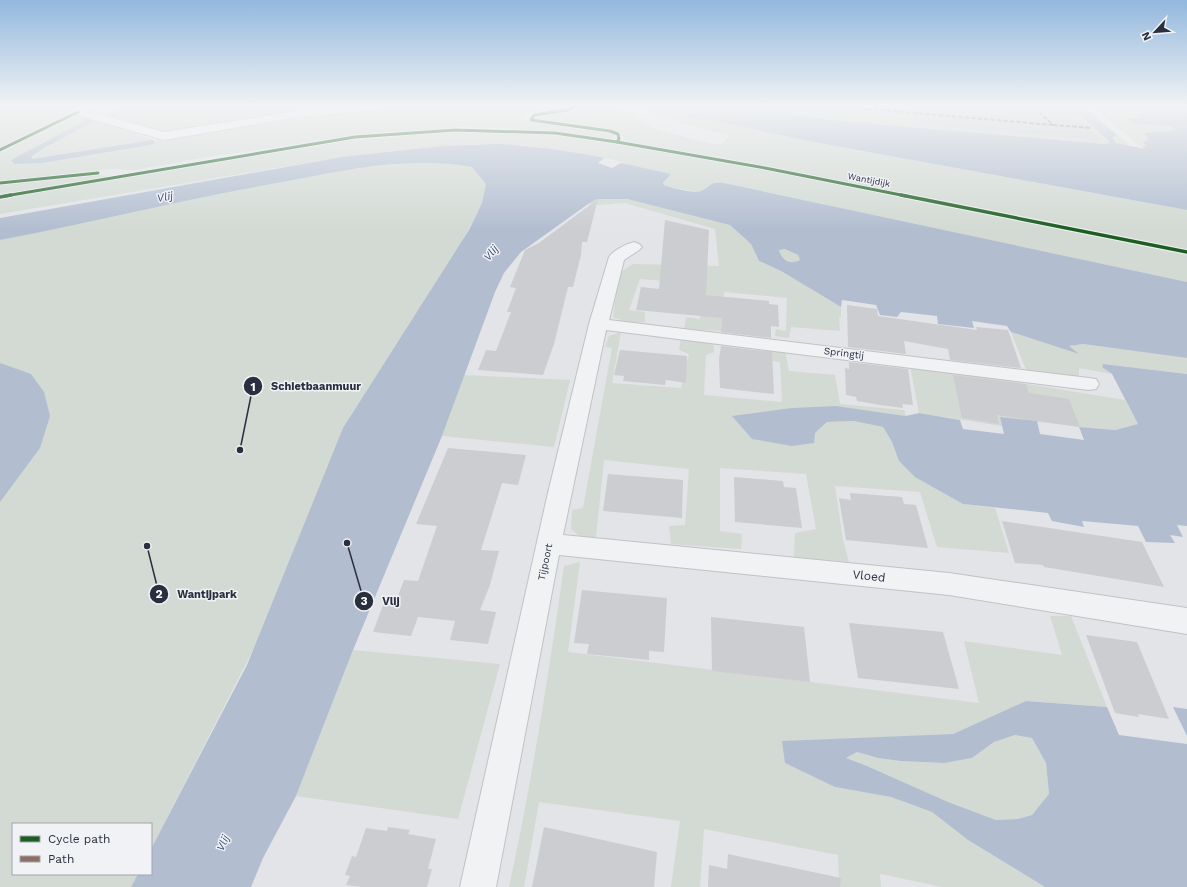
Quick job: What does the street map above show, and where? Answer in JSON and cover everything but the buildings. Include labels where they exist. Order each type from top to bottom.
[{"type":"street","name":"Tijpoort","points":[[478,887],[549,544],[598,324],[614,264],[618,257],[634,247]]},
{"type":"street","name":"Springtij","points":[[598,324],[1089,384]]},
{"type":"street","name":"Vloed","points":[[549,544],[948,584],[1187,621]]},
{"type":"shaded area","points":[[11,147],[35,147],[11,160],[14,164],[43,163],[135,147],[273,147],[207,157],[135,170],[109,169],[0,182],[0,153]]},
{"type":"shaded area","points":[[127,147],[32,159],[31,157],[44,148]]},
{"type":"shaded area","points":[[306,147],[430,147],[342,157],[0,214],[0,198]]},
{"type":"shaded area","points":[[542,147],[638,147],[755,168],[1187,255],[1187,282],[724,183],[711,185],[698,192],[667,187],[663,184],[670,174],[635,167],[615,160]]},
{"type":"shaded area","points":[[657,147],[844,147],[1187,210],[1187,250],[739,161]]},
{"type":"shaded area","points":[[413,162],[437,162],[472,167],[486,184],[482,203],[152,847],[152,823],[12,823],[12,875],[137,875],[131,887],[0,887],[0,240],[214,193],[352,169]]},
{"type":"shaded area","points":[[101,175],[109,177],[0,195],[0,185]]},
{"type":"shaded area","points":[[597,199],[627,199],[730,225],[751,244],[759,261],[781,271],[841,307],[841,317],[839,317],[840,331],[791,327],[789,338],[775,336],[776,329],[786,331],[787,298],[724,292],[721,331],[684,329],[686,317],[700,319],[705,284],[640,279],[629,310],[645,312],[645,322],[629,323],[613,317],[619,273],[633,264],[719,266],[715,229],[625,203],[599,205],[588,204]]},
{"type":"shaded area","points":[[785,249],[798,255],[800,260],[794,263],[784,260],[779,250]]},
{"type":"shaded area","points":[[621,332],[612,383],[681,388],[689,354],[679,350],[681,339],[713,342],[714,352],[706,355],[704,395],[782,402],[780,362],[763,360],[764,348],[785,351],[789,371],[835,375],[840,404],[904,410],[906,416],[836,406],[815,433],[827,422],[854,421],[883,427],[892,442],[899,461],[963,504],[995,508],[1009,553],[937,547],[920,492],[835,486],[843,540],[849,562],[794,557],[795,533],[816,529],[806,474],[720,468],[720,531],[742,534],[741,549],[671,544],[669,526],[685,525],[689,469],[604,460],[596,537],[580,537],[571,529],[572,510],[583,508],[612,348],[605,347],[609,336]]},
{"type":"shaded area","points":[[1011,332],[1076,353],[1068,346],[1083,344],[1187,358],[1187,374],[1103,364],[1102,367],[1112,374],[1079,368],[1079,377],[1026,370]]},
{"type":"shaded area","points":[[910,365],[1125,400],[1138,424],[1115,430],[1000,417],[1002,426],[919,413]]},
{"type":"shaded area","points":[[464,375],[570,380],[554,447],[442,436]]},
{"type":"shaded area","points":[[580,562],[568,652],[979,703],[964,641],[1062,655],[1050,616],[1071,616],[1107,707],[1026,701],[953,734],[782,742],[835,787],[891,797],[932,812],[968,840],[1045,887],[942,887],[880,874],[881,887],[839,887],[838,855],[704,829],[700,887],[671,887],[680,821],[539,802],[524,887],[509,887],[540,727],[564,566]]},
{"type":"shaded area","points":[[353,650],[500,664],[458,819],[296,796]]},
{"type":"shaded area","points":[[1015,735],[1032,738],[1046,763],[1049,795],[1032,815],[1018,819],[996,820],[948,802],[846,758],[857,752],[878,758],[900,761],[944,763],[972,758],[994,742]]},
{"type":"water","points":[[35,147],[45,147],[32,156],[32,159],[106,147],[135,147],[43,163],[14,164],[11,160]]},
{"type":"water","name":"Vlij","points":[[430,147],[542,147],[604,158],[598,163],[612,168],[621,163],[671,174],[663,183],[664,185],[672,188],[698,192],[713,184],[724,183],[1187,282],[1187,358],[1083,344],[1069,346],[1079,354],[1011,332],[1007,326],[972,321],[974,328],[938,324],[937,316],[901,312],[897,317],[880,315],[876,305],[842,300],[841,307],[781,271],[759,261],[751,244],[730,225],[627,199],[597,199],[521,252],[504,273],[495,292],[442,436],[353,650],[296,796],[263,858],[251,887],[131,887],[137,875],[152,875],[152,847],[247,665],[343,428],[469,230],[482,203],[486,184],[472,167],[450,164],[405,163],[360,168],[256,187],[0,240],[0,218],[342,157]],"holes":[[[785,249],[798,255],[800,260],[793,262],[787,261],[782,257],[779,250]]]},
{"type":"water","points":[[844,147],[1137,147],[1145,149],[1143,147],[1187,147],[1187,210]]},
{"type":"water","points":[[0,363],[31,374],[44,392],[50,416],[40,448],[0,502]]},
{"type":"water","points":[[1103,364],[1187,374],[1187,526],[1177,525],[1183,537],[1170,535],[1175,543],[1146,542],[1138,526],[1082,521],[1084,527],[1052,521],[1048,513],[963,504],[915,477],[899,461],[892,442],[883,427],[854,421],[827,422],[815,433],[814,443],[792,446],[752,439],[732,416],[792,408],[836,406],[906,416],[919,413],[960,420],[963,429],[1004,434],[1000,417],[1037,421],[1040,434],[1084,440],[1079,427],[1115,430],[1138,424],[1112,374],[1102,367]]},
{"type":"water","points":[[1026,701],[1107,707],[1119,735],[1187,744],[1187,887],[1045,887],[968,840],[932,812],[891,797],[835,787],[785,763],[782,741],[953,734]],"holes":[[[1015,735],[1032,738],[1046,763],[1049,794],[1032,815],[1018,819],[996,820],[948,802],[846,758],[857,752],[878,758],[900,761],[944,763],[972,758],[994,742]]]},
{"type":"water","points":[[1173,707],[1187,709],[1187,736]]},
{"type":"cycle path","points":[[0,150],[5,147]]},
{"type":"cycle path","name":"Wantijdijk","points":[[0,197],[294,147]]},
{"type":"cycle path","name":"Wantijdijk","points":[[648,147],[765,168],[1187,252]]},
{"type":"cycle path","points":[[0,183],[98,173]]},
{"type":"place","name":"Schietbaanmuur","points":[[240,450]]},
{"type":"place","name":"Vlij","points":[[347,543]]},
{"type":"place","name":"Wantijpark","points":[[147,546]]}]
